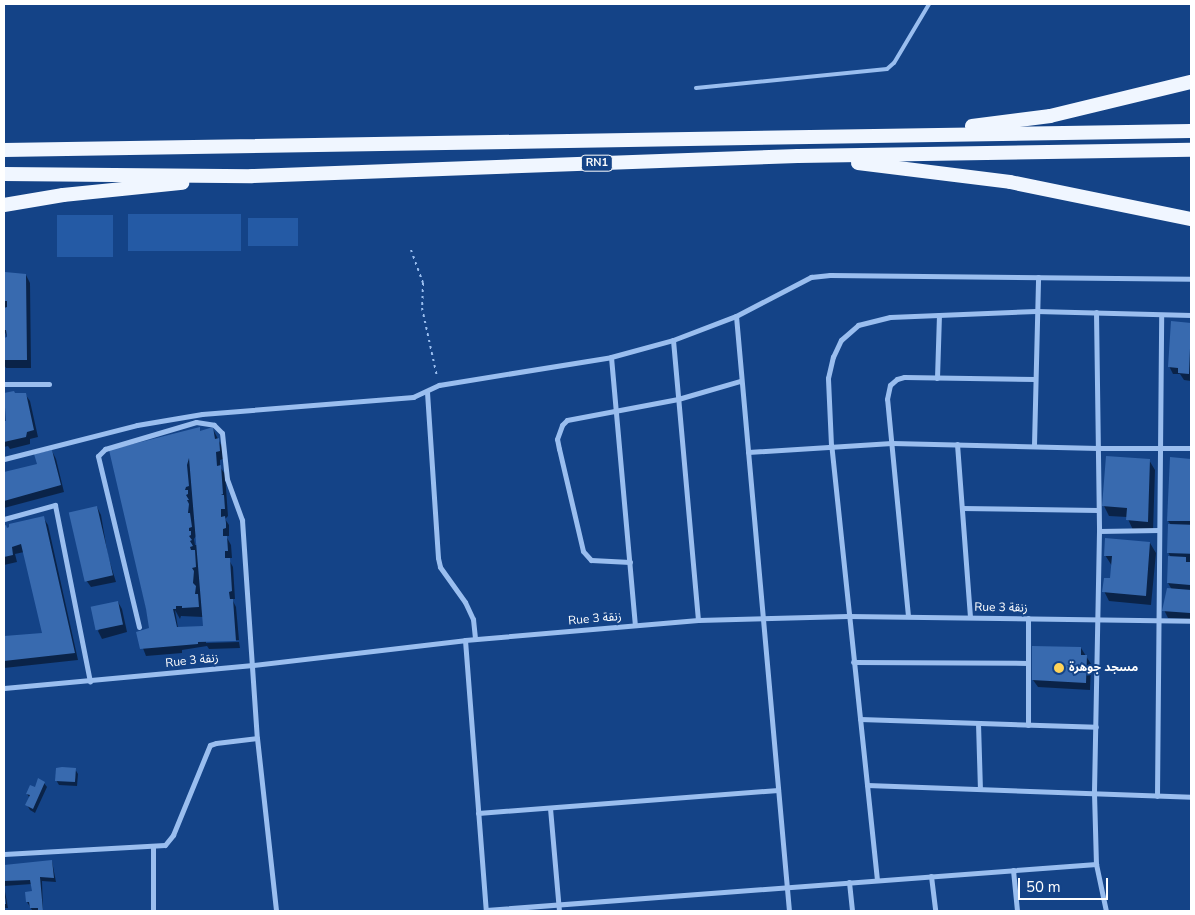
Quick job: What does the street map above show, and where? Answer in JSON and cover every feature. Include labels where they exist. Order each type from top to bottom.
[{"type":"highway","points":[[802,137],[983,125],[1041,118],[1112,103],[1191,82]]},
{"type":"highway","name":"RN1","points":[[4,150],[1191,131]]},
{"type":"highway","points":[[4,144],[173,148]]},
{"type":"highway","name":"RN1","points":[[4,174],[252,176],[798,156],[1191,150]]},
{"type":"highway","points":[[798,156],[926,170],[1010,182],[1191,219]]},
{"type":"highway","points":[[4,205],[63,195],[252,176]]},
{"type":"street","points":[[4,458],[137,425],[202,414],[413,397],[439,384],[611,357],[674,340],[736,316],[810,277],[830,275],[1191,279]]},
{"type":"street","points":[[1034,446],[1038,277]]},
{"type":"street","points":[[877,880],[831,446],[828,378],[833,356],[841,340],[852,329],[866,322],[890,317],[1036,311],[1191,315]]},
{"type":"street","points":[[1096,312],[1099,532],[1094,793],[1096,864],[1106,911]]},
{"type":"street","points":[[937,378],[938,315]]},
{"type":"street","points":[[1157,796],[1160,315]]},
{"type":"street","points":[[736,316],[740,381],[789,911]]},
{"type":"street","points":[[674,340],[698,620]]},
{"type":"street","points":[[611,357],[614,410],[630,562],[634,625]]},
{"type":"street","points":[[908,616],[887,394],[890,385],[899,378],[1035,379]]},
{"type":"street","points":[[630,562],[599,562],[586,556],[582,551],[557,439],[559,430],[567,420],[678,399],[740,381]]},
{"type":"street","points":[[4,384],[49,384]]},
{"type":"street","points":[[426,392],[438,558],[440,567],[465,602],[474,619],[475,639]]},
{"type":"street","points":[[139,627],[98,456],[105,449],[196,422],[214,425],[222,433],[226,479],[242,520],[257,738],[276,911]]},
{"type":"street","points":[[748,452],[892,443],[1098,448],[1191,448]]},
{"type":"street","points":[[957,444],[970,617]]},
{"type":"street","points":[[4,519],[54,505],[90,682]]},
{"type":"street","points":[[962,508],[1098,510]]},
{"type":"street","points":[[1099,532],[1159,530]]},
{"type":"street","name":"Rue 3 زنقة","points":[[4,688],[90,682],[475,639],[698,620],[908,616],[1191,621]]},
{"type":"street","points":[[1028,618],[1028,725]]},
{"type":"street","points":[[465,640],[486,911],[1096,864]]},
{"type":"street","points":[[853,662],[1027,663]]},
{"type":"street","points":[[860,720],[1096,727]]},
{"type":"street","points":[[978,723],[980,789]]},
{"type":"street","points":[[4,854],[164,845],[171,839],[210,745],[216,742],[257,738]]},
{"type":"street","points":[[867,786],[1191,797]]},
{"type":"street","points":[[478,813],[778,790]]},
{"type":"street","points":[[550,808],[559,911]]},
{"type":"street","points":[[153,846],[153,911]]},
{"type":"street","points":[[1013,870],[1017,911]]},
{"type":"street","points":[[931,876],[935,911]]},
{"type":"street","points":[[849,882],[852,911]]},
{"type":"lane","points":[[696,88],[887,69],[894,63],[929,4]]},
{"type":"path","points":[[411,250],[423,283],[422,308],[439,384]]},
{"type":"shaded area","points":[[128,214],[241,214],[241,251],[128,251]]},
{"type":"shaded area","points":[[57,215],[113,215],[113,257],[57,257]]},
{"type":"shaded area","points":[[248,218],[298,218],[298,246],[248,246]]},
{"type":"building","points":[[5,272],[26,274],[27,360],[4,360],[4,338],[7,337],[6,330],[4,330],[4,308],[7,307],[7,301],[4,301]]},
{"type":"building","points":[[1171,321],[1191,323],[1189,374],[1178,373],[1178,368],[1168,367]]},
{"type":"building","points":[[14,391],[15,393],[26,393],[34,430],[27,432],[26,437],[4,442],[4,421],[6,421],[4,393]]},
{"type":"building","points":[[200,427],[200,431],[213,427],[215,439],[219,438],[220,451],[216,452],[217,466],[221,465],[223,494],[221,495],[224,495],[225,509],[221,509],[221,517],[225,516],[226,523],[226,528],[223,529],[223,536],[227,536],[228,551],[225,551],[225,558],[230,558],[232,591],[229,592],[230,599],[233,599],[236,641],[198,642],[198,644],[140,649],[136,632],[149,628],[109,450]],"holes":[[[189,458],[203,626],[177,627],[173,609],[176,609],[176,606],[182,606],[182,608],[199,607],[198,594],[195,594],[196,586],[193,583],[194,571],[192,568],[196,567],[195,550],[191,550],[190,547],[193,546],[189,536],[191,535],[189,528],[192,527],[190,513],[188,513],[189,504],[187,500],[189,500],[186,495],[188,490],[185,490],[189,486],[187,465]]]},
{"type":"building","points":[[52,450],[61,485],[4,501],[4,472],[37,464],[34,454]]},
{"type":"building","points":[[1106,456],[1150,459],[1148,522],[1126,520],[1127,508],[1102,506]]},
{"type":"building","points":[[1170,457],[1191,459],[1191,521],[1167,521]]},
{"type":"building","points":[[97,506],[113,575],[85,582],[69,513]]},
{"type":"building","points":[[44,516],[75,653],[4,661],[4,636],[42,633],[21,544],[12,547],[13,555],[4,557],[4,526],[6,525],[7,528],[9,524]]},
{"type":"building","points":[[1168,524],[1191,525],[1190,554],[1167,553]]},
{"type":"building","points":[[1105,538],[1150,542],[1146,596],[1102,592],[1104,578],[1110,578],[1112,556],[1104,556]]},
{"type":"building","points":[[1168,556],[1186,557],[1186,562],[1191,562],[1190,585],[1167,583]]},
{"type":"building","points":[[1167,588],[1191,590],[1190,613],[1162,611]]},
{"type":"building","points":[[118,601],[123,624],[96,630],[91,607]]},
{"type":"building","name":"مسجد جوهرة","points":[[1032,646],[1081,647],[1081,655],[1087,655],[1086,683],[1032,680]]},
{"type":"building","points":[[56,768],[76,768],[75,782],[55,781]]},
{"type":"building","points":[[38,778],[45,782],[33,809],[25,805],[30,795],[26,794],[30,785],[35,787]]},
{"type":"building","points":[[52,860],[54,878],[40,877],[43,911],[38,911],[38,908],[30,908],[29,902],[26,902],[25,892],[32,891],[30,880],[4,881],[4,865]]},
{"type":"place","name":"مسجد جوهرة","points":[[1059,668]]}]
